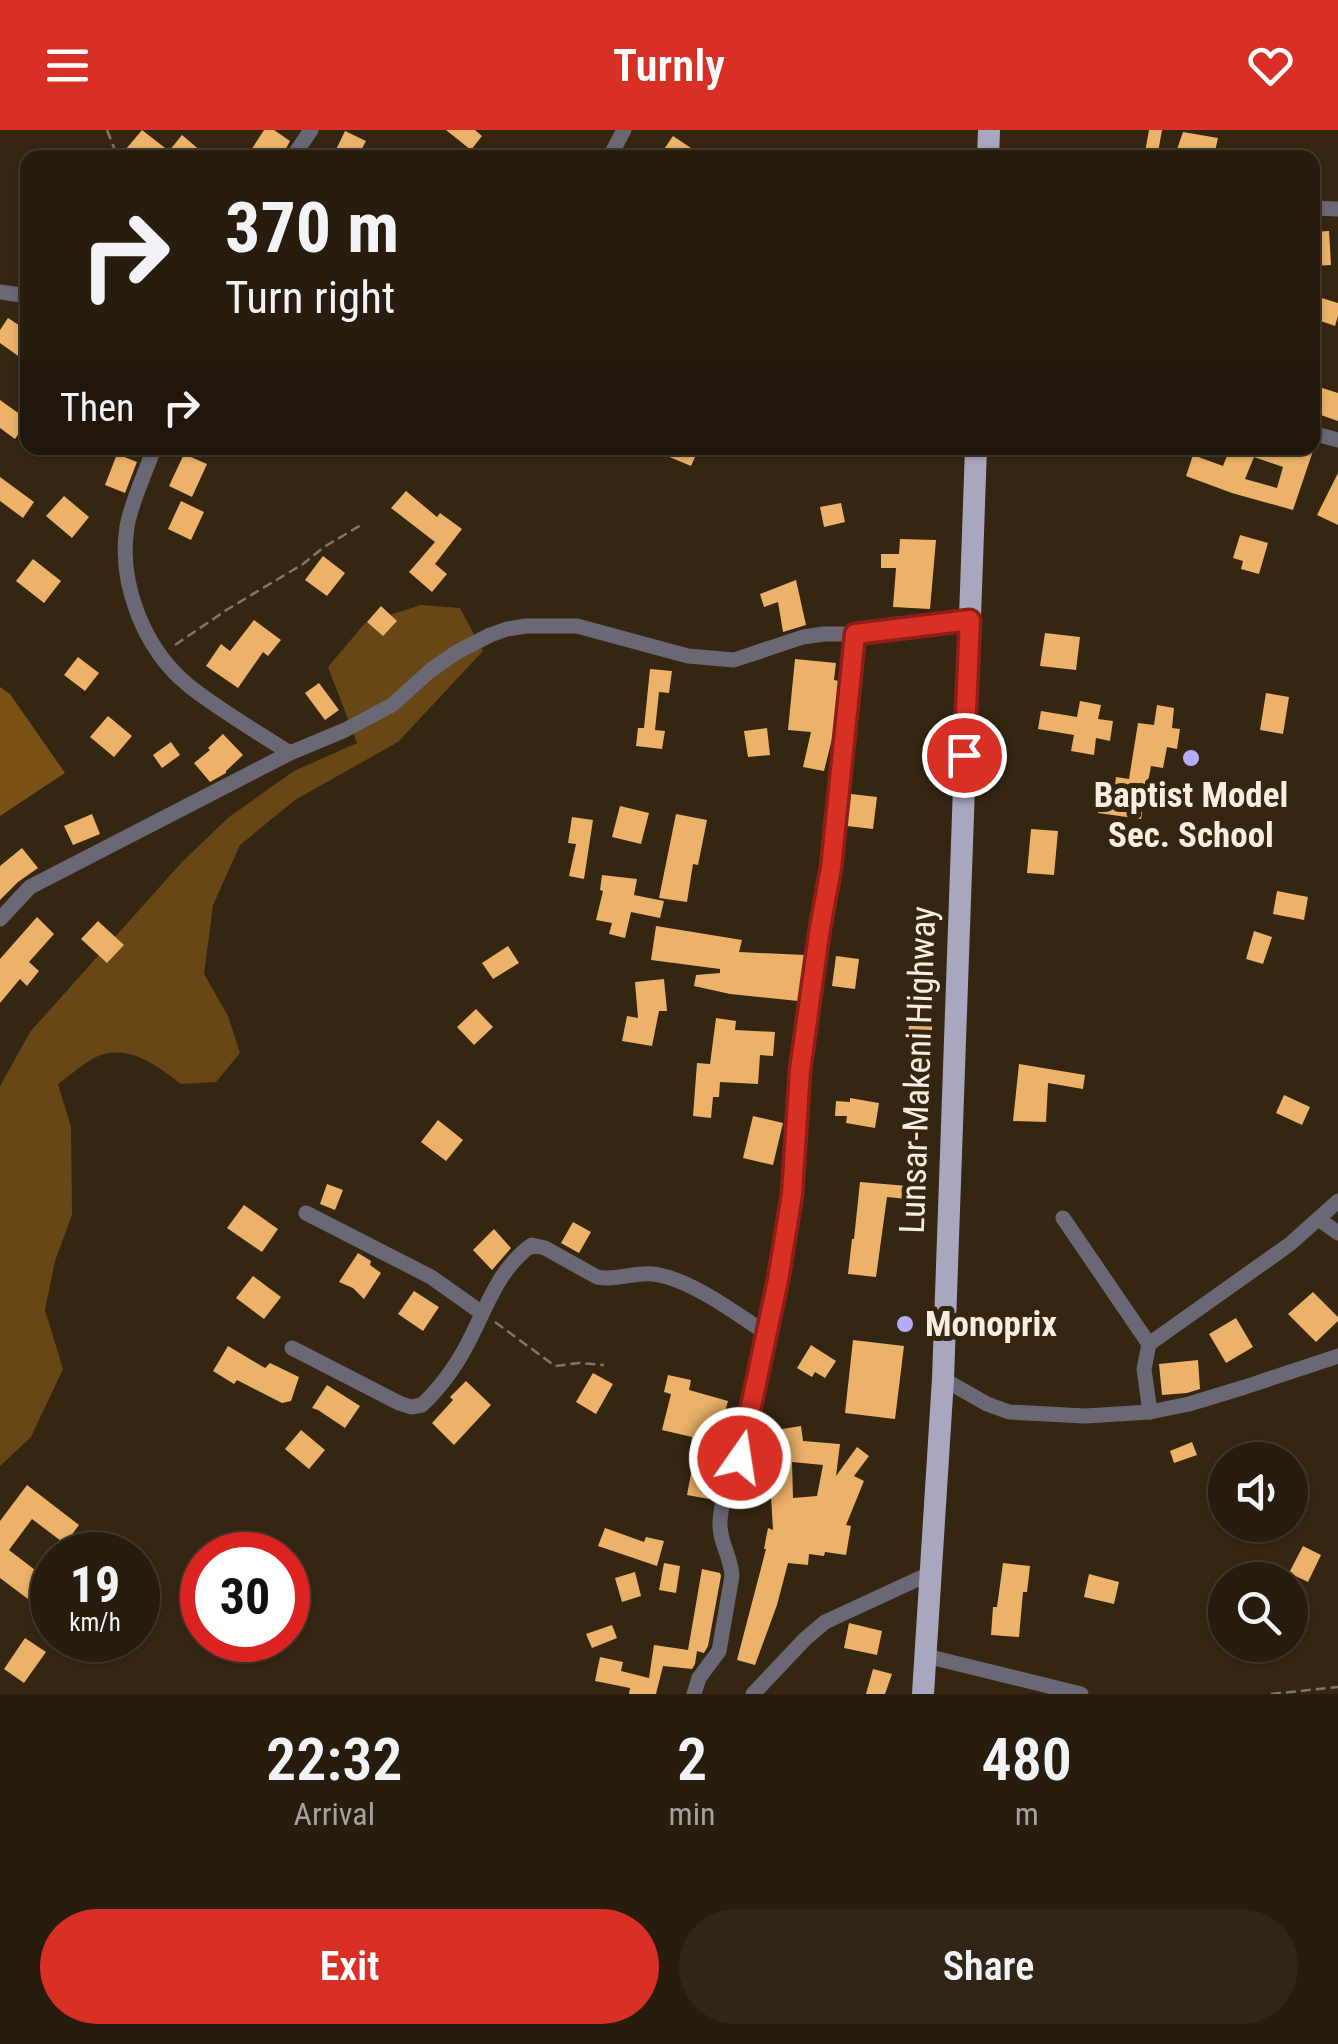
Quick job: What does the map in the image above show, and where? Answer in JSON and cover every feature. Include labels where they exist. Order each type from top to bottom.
[{"type":"main road","name":"Lunsar-Makeni Highway","points":[[922,1694],[942,1380],[976,455]]},
{"type":"street","points":[[152,455],[127,525],[125,564],[129,591],[149,636],[185,682],[290,753]]},
{"type":"street","points":[[0,919],[30,887],[392,705],[430,670],[457,652],[507,629],[577,626],[688,656],[734,660],[803,637],[970,620]]},
{"type":"street","points":[[694,1694],[699,1678],[719,1651],[732,1576],[732,1564],[722,1541],[722,1503],[740,1458],[768,1334],[792,1194],[800,1070],[831,868],[855,634]]},
{"type":"street","points":[[1150,1412],[1144,1369],[1149,1344],[1290,1244],[1338,1201]]},
{"type":"street","points":[[306,1213],[431,1277],[482,1313]]},
{"type":"street","points":[[1063,1218],[1149,1344]]},
{"type":"street","points":[[1320,1220],[1338,1233]]},
{"type":"street","points":[[292,1348],[399,1403],[422,1405],[472,1337],[497,1284],[532,1245],[605,1279],[658,1274],[672,1279],[713,1299],[768,1334]]},
{"type":"street","points":[[942,1380],[1009,1412],[1085,1416],[1150,1412],[1245,1387],[1338,1356]]},
{"type":"street","points":[[753,1694],[825,1622],[931,1573]]},
{"type":"street","points":[[926,1656],[1081,1694]]},
{"type":"path","points":[[161,655],[361,525]]},
{"type":"path","points":[[482,1313],[556,1366],[604,1365]]},
{"type":"path","points":[[1271,1694],[1338,1688]]},
{"type":"shaded area","points":[[421,605],[460,608],[483,651],[398,742],[295,800],[240,845],[213,905],[204,974],[228,1016],[240,1053],[216,1082],[181,1084],[139,1057],[116,1052],[92,1059],[58,1084],[71,1127],[72,1215],[55,1261],[45,1310],[63,1369],[31,1437],[0,1466],[0,1086],[30,1032],[182,862],[229,817],[294,771],[357,743],[328,667],[365,623]]},
{"type":"shaded area","points":[[0,687],[10,694],[65,773],[0,816]]},
{"type":"building","points":[[142,130],[168,150],[127,150]]},
{"type":"building","points":[[264,130],[274,130],[290,141],[285,150],[251,150]]},
{"type":"building","points":[[446,130],[475,130],[482,136],[471,150]]},
{"type":"building","points":[[1149,130],[1162,130],[1158,150],[1145,150]]},
{"type":"building","points":[[345,131],[366,141],[361,150],[336,150]]},
{"type":"building","points":[[1183,132],[1218,138],[1215,150],[1177,150]]},
{"type":"building","points":[[182,135],[200,150],[170,150]]},
{"type":"building","points":[[673,136],[691,148],[690,150],[663,150]]},
{"type":"building","points":[[1329,231],[1331,265],[1320,266],[1320,232]]},
{"type":"building","points":[[1320,297],[1338,303],[1335,326],[1320,321]]},
{"type":"building","points":[[8,318],[20,326],[20,357],[0,343],[0,330]]},
{"type":"building","points":[[1320,387],[1338,393],[1338,421],[1320,415]]},
{"type":"building","points":[[0,400],[20,414],[20,432],[15,439],[0,428]]},
{"type":"building","points":[[117,455],[137,462],[125,493],[105,485]]},
{"type":"building","points":[[184,455],[207,464],[192,497],[169,486]]},
{"type":"building","points":[[665,455],[696,455],[691,466]]},
{"type":"building","points":[[1193,455],[1223,466],[1227,455],[1312,455],[1293,510],[1186,476]],"holes":[[[1254,457],[1283,467],[1277,488],[1245,479]]]},
{"type":"building","points":[[1338,473],[1338,525],[1317,515]]},
{"type":"building","points":[[0,477],[34,502],[23,518],[0,501]]},
{"type":"building","points":[[406,491],[437,517],[440,513],[462,529],[435,564],[447,574],[432,592],[409,572],[435,542],[391,508]]},
{"type":"building","points":[[64,496],[89,517],[72,538],[46,516]]},
{"type":"building","points":[[181,501],[204,512],[191,540],[168,529]]},
{"type":"building","points":[[841,503],[845,522],[824,527],[820,507]]},
{"type":"building","points":[[1240,535],[1268,543],[1259,574],[1241,569],[1243,561],[1233,558]]},
{"type":"building","points":[[900,539],[936,540],[930,609],[893,607],[896,568],[881,568],[881,554],[899,554]]},
{"type":"building","points":[[323,556],[345,573],[327,596],[305,580]]},
{"type":"building","points":[[33,559],[61,581],[44,603],[16,581]]},
{"type":"building","points":[[796,580],[806,625],[783,632],[778,602],[764,607],[760,594]]},
{"type":"building","points":[[381,606],[397,621],[383,636],[367,622]]},
{"type":"building","points":[[254,620],[281,640],[268,656],[263,652],[238,688],[206,666],[221,644],[230,651]]},
{"type":"building","points":[[1045,633],[1080,637],[1076,670],[1040,666]]},
{"type":"building","points":[[78,657],[99,673],[85,691],[64,675]]},
{"type":"building","points":[[795,659],[836,663],[834,680],[839,681],[834,731],[824,771],[803,767],[811,732],[788,730]]},
{"type":"building","points":[[650,669],[672,671],[669,693],[659,692],[655,730],[665,731],[662,749],[636,746],[638,728],[644,728]]},
{"type":"building","points":[[319,683],[339,710],[325,720],[305,693]]},
{"type":"building","points":[[1266,693],[1289,697],[1283,734],[1260,730]]},
{"type":"building","points":[[1080,701],[1101,705],[1098,719],[1113,721],[1110,741],[1096,738],[1094,755],[1071,751],[1074,735],[1038,729],[1041,711],[1077,717]]},
{"type":"building","points":[[1157,705],[1174,708],[1172,728],[1180,729],[1177,749],[1167,747],[1163,768],[1151,766],[1141,819],[1098,813],[1102,792],[1114,794],[1116,777],[1129,779],[1138,723],[1154,725]]},
{"type":"building","points":[[108,716],[132,736],[114,757],[90,737]]},
{"type":"building","points":[[767,728],[770,755],[748,757],[744,731]]},
{"type":"building","points":[[223,734],[243,755],[226,773],[210,782],[194,763]]},
{"type":"building","points":[[171,742],[180,755],[162,768],[153,755]]},
{"type":"building","points":[[851,794],[877,797],[873,829],[847,826]]},
{"type":"building","points":[[620,806],[649,813],[641,844],[612,837]]},
{"type":"building","points":[[92,814],[100,834],[73,845],[64,826]]},
{"type":"building","points":[[676,814],[707,820],[698,865],[693,864],[687,902],[659,898]]},
{"type":"building","points":[[572,817],[593,820],[584,879],[569,876],[576,844],[568,843]]},
{"type":"building","points":[[1031,829],[1058,831],[1054,875],[1027,873]]},
{"type":"building","points":[[22,848],[38,868],[0,900],[0,866]]},
{"type":"building","points":[[602,875],[637,879],[634,895],[664,901],[660,918],[631,912],[625,938],[609,934],[612,923],[596,920],[603,891]]},
{"type":"building","points":[[1277,891],[1308,897],[1304,920],[1273,914]]},
{"type":"building","points":[[37,917],[54,934],[29,962],[39,971],[27,986],[20,979],[0,1003],[0,959]]},
{"type":"building","points":[[98,921],[124,945],[107,963],[81,939]]},
{"type":"building","points":[[656,926],[742,940],[739,952],[805,955],[798,1001],[694,986],[696,975],[720,973],[720,969],[651,960]]},
{"type":"building","points":[[1254,931],[1272,937],[1263,964],[1246,959]]},
{"type":"building","points":[[508,946],[519,963],[493,979],[482,963]]},
{"type":"building","points":[[836,956],[859,959],[855,989],[832,986]]},
{"type":"building","points":[[664,979],[667,1011],[659,1011],[652,1046],[622,1041],[627,1016],[638,1018],[635,982]]},
{"type":"building","points":[[910,1005],[932,1007],[932,1041],[908,1039]]},
{"type":"building","points":[[476,1009],[493,1027],[474,1045],[457,1027]]},
{"type":"building","points":[[716,1018],[736,1021],[735,1030],[775,1032],[773,1056],[760,1055],[758,1084],[720,1082],[719,1097],[713,1097],[711,1118],[693,1116],[697,1063],[710,1064]]},
{"type":"building","points":[[1019,1064],[1085,1075],[1083,1089],[1048,1083],[1046,1122],[1013,1121]]},
{"type":"building","points":[[1284,1095],[1310,1107],[1302,1125],[1276,1113]]},
{"type":"building","points":[[850,1098],[879,1103],[875,1128],[846,1123],[847,1116],[835,1116],[836,1101],[850,1102]]},
{"type":"building","points":[[753,1116],[783,1123],[773,1165],[743,1158]]},
{"type":"building","points":[[438,1120],[463,1140],[446,1161],[421,1142]]},
{"type":"building","points":[[860,1182],[908,1186],[907,1199],[887,1197],[876,1277],[848,1274]]},
{"type":"building","points":[[327,1184],[343,1190],[335,1210],[320,1204]]},
{"type":"building","points":[[244,1205],[278,1229],[262,1252],[227,1228]]},
{"type":"building","points":[[573,1222],[591,1232],[579,1253],[561,1243]]},
{"type":"building","points":[[494,1229],[511,1248],[492,1270],[473,1250]]},
{"type":"building","points":[[358,1253],[381,1273],[364,1299],[339,1282]]},
{"type":"building","points":[[253,1276],[281,1297],[264,1319],[236,1298]]},
{"type":"building","points":[[414,1291],[439,1307],[423,1331],[398,1314]]},
{"type":"building","points":[[1313,1292],[1338,1317],[1316,1342],[1288,1314]]},
{"type":"building","points":[[1236,1318],[1253,1347],[1226,1363],[1209,1334]]},
{"type":"building","points":[[853,1340],[904,1346],[895,1419],[845,1413]]},
{"type":"building","points":[[811,1345],[836,1361],[825,1378],[815,1372],[812,1377],[797,1368]]},
{"type":"building","points":[[228,1346],[265,1368],[270,1363],[299,1377],[291,1401],[282,1403],[213,1371]]},
{"type":"building","points":[[1198,1360],[1200,1389],[1162,1395],[1159,1364]]},
{"type":"building","points":[[593,1373],[613,1384],[596,1414],[576,1402]]},
{"type":"building","points":[[668,1375],[691,1380],[689,1390],[728,1401],[709,1499],[687,1495],[694,1457],[689,1456],[692,1437],[662,1430],[671,1394],[664,1392]]},
{"type":"building","points":[[466,1381],[491,1405],[454,1445],[432,1423]]},
{"type":"building","points":[[327,1385],[360,1406],[345,1428],[312,1408]]},
{"type":"building","points":[[776,1423],[776,1430],[801,1426],[803,1441],[840,1444],[836,1476],[857,1447],[869,1456],[854,1476],[864,1481],[846,1525],[851,1526],[846,1555],[809,1554],[808,1565],[788,1563],[755,1665],[737,1660],[768,1528],[773,1530],[771,1496],[758,1497],[760,1424]],"holes":[[[792,1462],[823,1465],[817,1496],[793,1498]]]},
{"type":"building","points":[[301,1430],[325,1450],[309,1469],[285,1449]]},
{"type":"building","points":[[1192,1442],[1197,1455],[1174,1463],[1170,1451]]},
{"type":"building","points":[[27,1485],[79,1525],[74,1532],[49,1532],[32,1519],[9,1550],[30,1566],[28,1599],[0,1578],[0,1521]]},
{"type":"building","points":[[605,1528],[644,1542],[646,1537],[664,1541],[657,1566],[598,1546]]},
{"type":"building","points":[[1303,1546],[1321,1555],[1308,1582],[1308,1562],[1295,1562]]},
{"type":"building","points":[[664,1563],[680,1566],[676,1593],[659,1590]]},
{"type":"building","points":[[1003,1563],[1030,1566],[1019,1637],[991,1635]]},
{"type":"building","points":[[702,1569],[721,1576],[708,1646],[704,1653],[697,1651],[692,1669],[663,1666],[656,1694],[629,1694],[630,1688],[595,1681],[600,1657],[623,1662],[621,1671],[649,1678],[654,1645],[688,1650]]},
{"type":"building","points":[[635,1572],[641,1596],[622,1602],[615,1578]]},
{"type":"building","points":[[1089,1574],[1119,1582],[1114,1604],[1084,1597]]},
{"type":"building","points":[[849,1623],[882,1631],[877,1655],[844,1648]]},
{"type":"building","points":[[612,1625],[617,1638],[592,1648],[586,1634]]},
{"type":"building","points":[[25,1638],[30,1641],[30,1662],[39,1662],[24,1683],[4,1669]]},
{"type":"building","points":[[873,1669],[892,1674],[885,1694],[866,1694]]},
{"type":"place","name":"Baptist Model Sec. School","points":[[1191,758]]},
{"type":"place","name":"Monoprix","points":[[905,1324]]},
{"type":"route","points":[[740,1458],[792,1194],[800,1070],[831,868],[855,634],[970,620],[964,755]]}]
